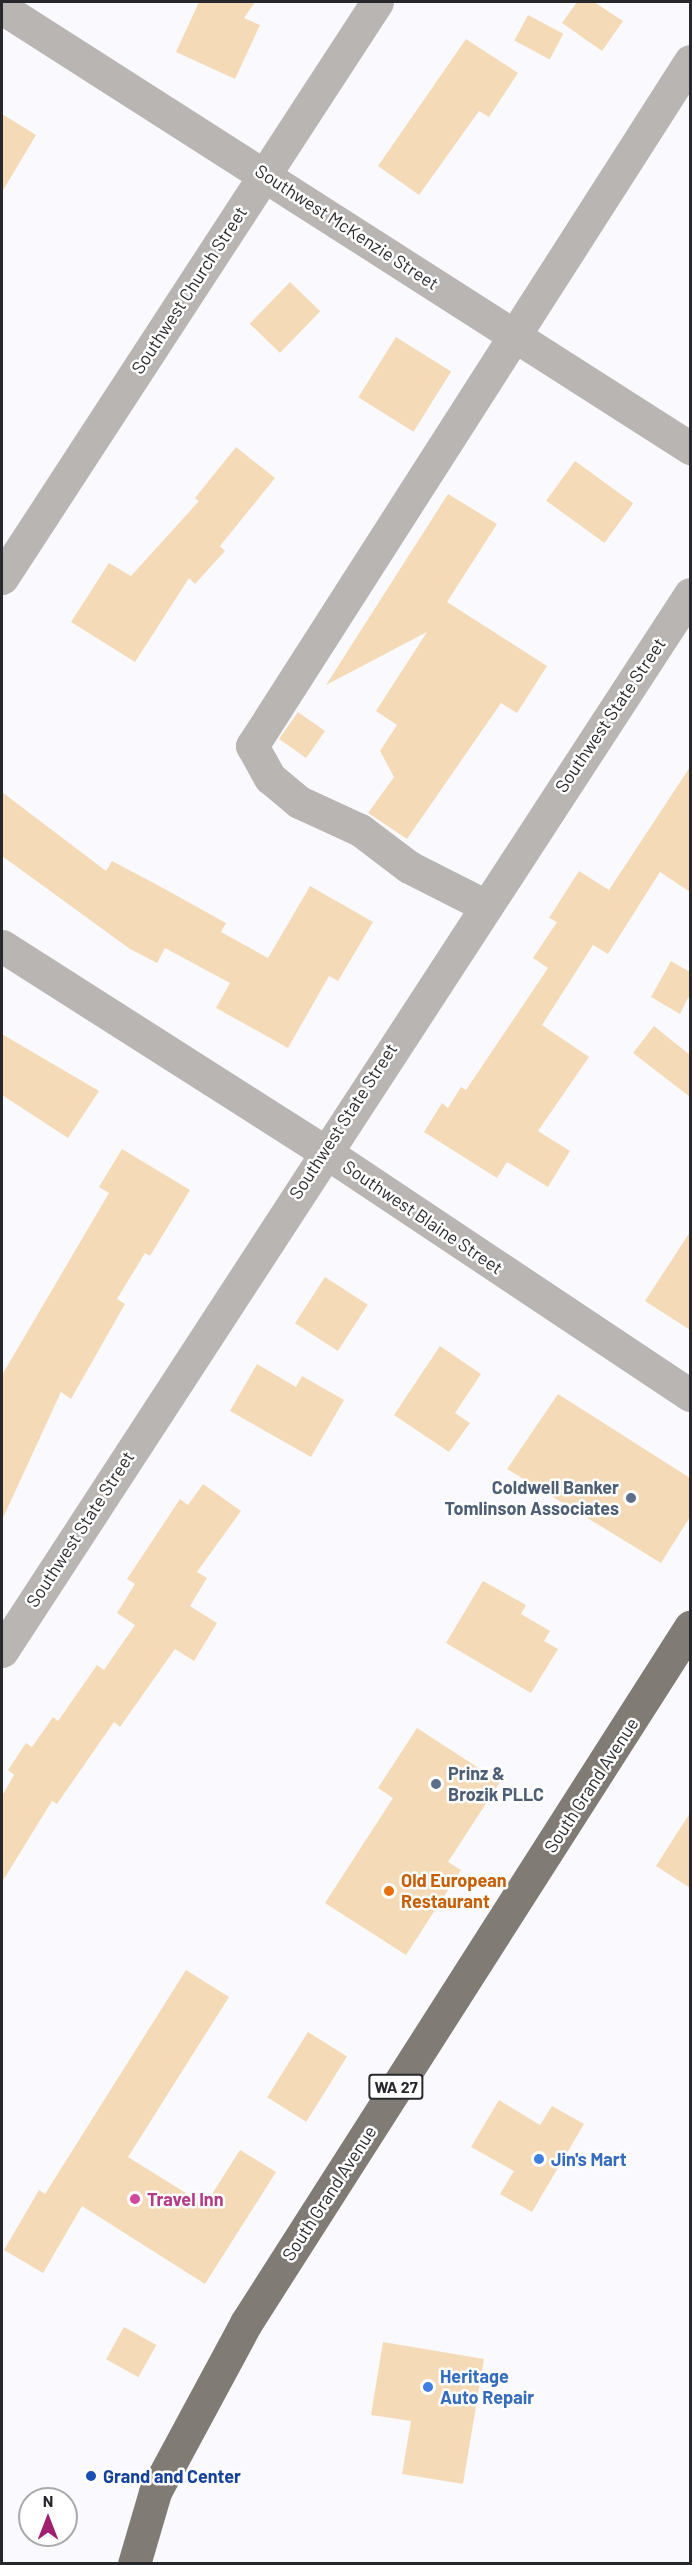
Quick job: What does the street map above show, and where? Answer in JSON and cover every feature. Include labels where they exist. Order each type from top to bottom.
[{"type":"main road","name":"South Grand Avenue","points":[[134,2564],[155,2492],[246,2323],[690,1627]]},
{"type":"street","name":"Southwest Church Street","points":[[2,578],[377,2]]},
{"type":"street","name":"Southwest McKenzie Street","points":[[2,8],[690,448]]},
{"type":"street","points":[[484,905],[409,867],[360,830],[299,802],[270,778],[252,746],[690,61]]},
{"type":"street","name":"Southwest State Street","points":[[2,1651],[484,905],[690,594]]},
{"type":"street","name":"Southwest Blaine Street","points":[[2,946],[324,1151],[690,1395]]},
{"type":"building","points":[[199,2],[255,2],[244,18],[260,25],[235,79],[176,52]]},
{"type":"building","points":[[577,2],[594,2],[623,21],[602,51],[562,23]]},
{"type":"building","points":[[528,15],[563,34],[550,59],[514,41]]},
{"type":"building","points":[[466,39],[518,73],[489,117],[479,111],[419,195],[378,166]]},
{"type":"building","points":[[2,114],[36,135],[2,192]]},
{"type":"building","points":[[290,282],[320,311],[280,353],[250,324]]},
{"type":"building","points":[[396,337],[451,371],[413,432],[358,397]]},
{"type":"building","points":[[236,447],[275,478],[220,546],[225,551],[195,584],[189,578],[135,662],[71,622],[109,563],[131,576],[199,501],[195,498]]},
{"type":"building","points":[[575,461],[633,503],[604,543],[546,501]]},
{"type":"building","points":[[448,494],[497,524],[447,602],[547,666],[517,713],[501,703],[407,839],[368,813],[394,777],[380,751],[397,725],[376,711],[427,632],[326,685]]},
{"type":"building","points":[[298,712],[325,731],[306,758],[279,739]]},
{"type":"building","points":[[690,767],[690,892],[660,872],[608,954],[593,945],[542,1025],[589,1057],[538,1131],[570,1151],[548,1187],[507,1162],[497,1178],[424,1132],[442,1103],[448,1108],[461,1087],[466,1090],[548,968],[533,958],[557,922],[549,918],[579,871],[609,890]]},
{"type":"building","points":[[2,792],[106,871],[112,861],[163,888],[226,923],[221,932],[268,958],[310,886],[373,922],[338,981],[329,976],[288,1048],[216,1008],[230,983],[165,948],[157,963],[130,949],[2,856]]},
{"type":"building","points":[[671,961],[690,972],[690,994],[680,1014],[651,997]]},
{"type":"building","points":[[654,1026],[690,1055],[690,1097],[633,1053]]},
{"type":"building","points":[[2,1034],[99,1091],[68,1138],[2,1095]]},
{"type":"building","points":[[122,1149],[190,1190],[150,1256],[145,1253],[117,1299],[125,1304],[71,1399],[61,1392],[2,1520],[2,1375],[109,1193],[99,1187]]},
{"type":"building","points":[[690,1232],[690,1330],[645,1301]]},
{"type":"building","points":[[325,1277],[368,1305],[338,1351],[295,1323]]},
{"type":"building","points":[[440,1346],[481,1374],[455,1413],[470,1423],[449,1452],[394,1415]]},
{"type":"building","points":[[257,1364],[296,1387],[302,1376],[344,1400],[311,1457],[230,1411]]},
{"type":"building","points":[[558,1394],[690,1478],[690,1517],[661,1563],[507,1469]]},
{"type":"building","points":[[203,1484],[241,1511],[197,1572],[207,1578],[190,1606],[217,1623],[194,1661],[175,1649],[120,1727],[114,1722],[57,1804],[52,1801],[2,1882],[2,1796],[14,1775],[8,1770],[26,1743],[32,1747],[53,1717],[58,1721],[97,1665],[104,1670],[135,1625],[117,1613],[135,1584],[127,1579],[180,1499],[188,1505]]},
{"type":"building","points":[[483,1581],[526,1605],[521,1614],[550,1631],[544,1641],[558,1649],[531,1693],[446,1643]]},
{"type":"building","points":[[417,1728],[500,1782],[448,1862],[461,1870],[406,1955],[325,1903],[393,1798],[378,1788]]},
{"type":"building","points":[[690,1813],[690,1888],[656,1866]]},
{"type":"building","points":[[186,1970],[229,1997],[128,2157],[205,2205],[240,2150],[276,2172],[205,2284],[82,2206],[43,2273],[4,2250],[39,2190],[45,2194]]},
{"type":"building","points":[[308,2032],[347,2056],[306,2122],[267,2097]]},
{"type":"building","points":[[499,2100],[540,2125],[552,2106],[584,2124],[532,2212],[500,2194],[514,2171],[471,2147]]},
{"type":"building","points":[[124,2327],[156,2345],[138,2377],[106,2359]]},
{"type":"building","name":"Heritage Auto Repair","points":[[383,2342],[484,2359],[463,2484],[402,2474],[411,2421],[371,2415]]},
{"type":"place","name":"Coldwell Banker Tomlinson Associates","points":[[631,1498]]},
{"type":"place","name":"Prinz & Brozik PLLC","points":[[436,1784]]},
{"type":"place","name":"Old European Restaurant","points":[[389,1891]]},
{"type":"place","name":"Jin's Mart","points":[[539,2159]]},
{"type":"place","name":"Travel Inn","points":[[135,2199]]},
{"type":"place","name":"Heritage Auto Repair","points":[[428,2387]]},
{"type":"place","name":"Grand and Center","points":[[91,2476]]}]
